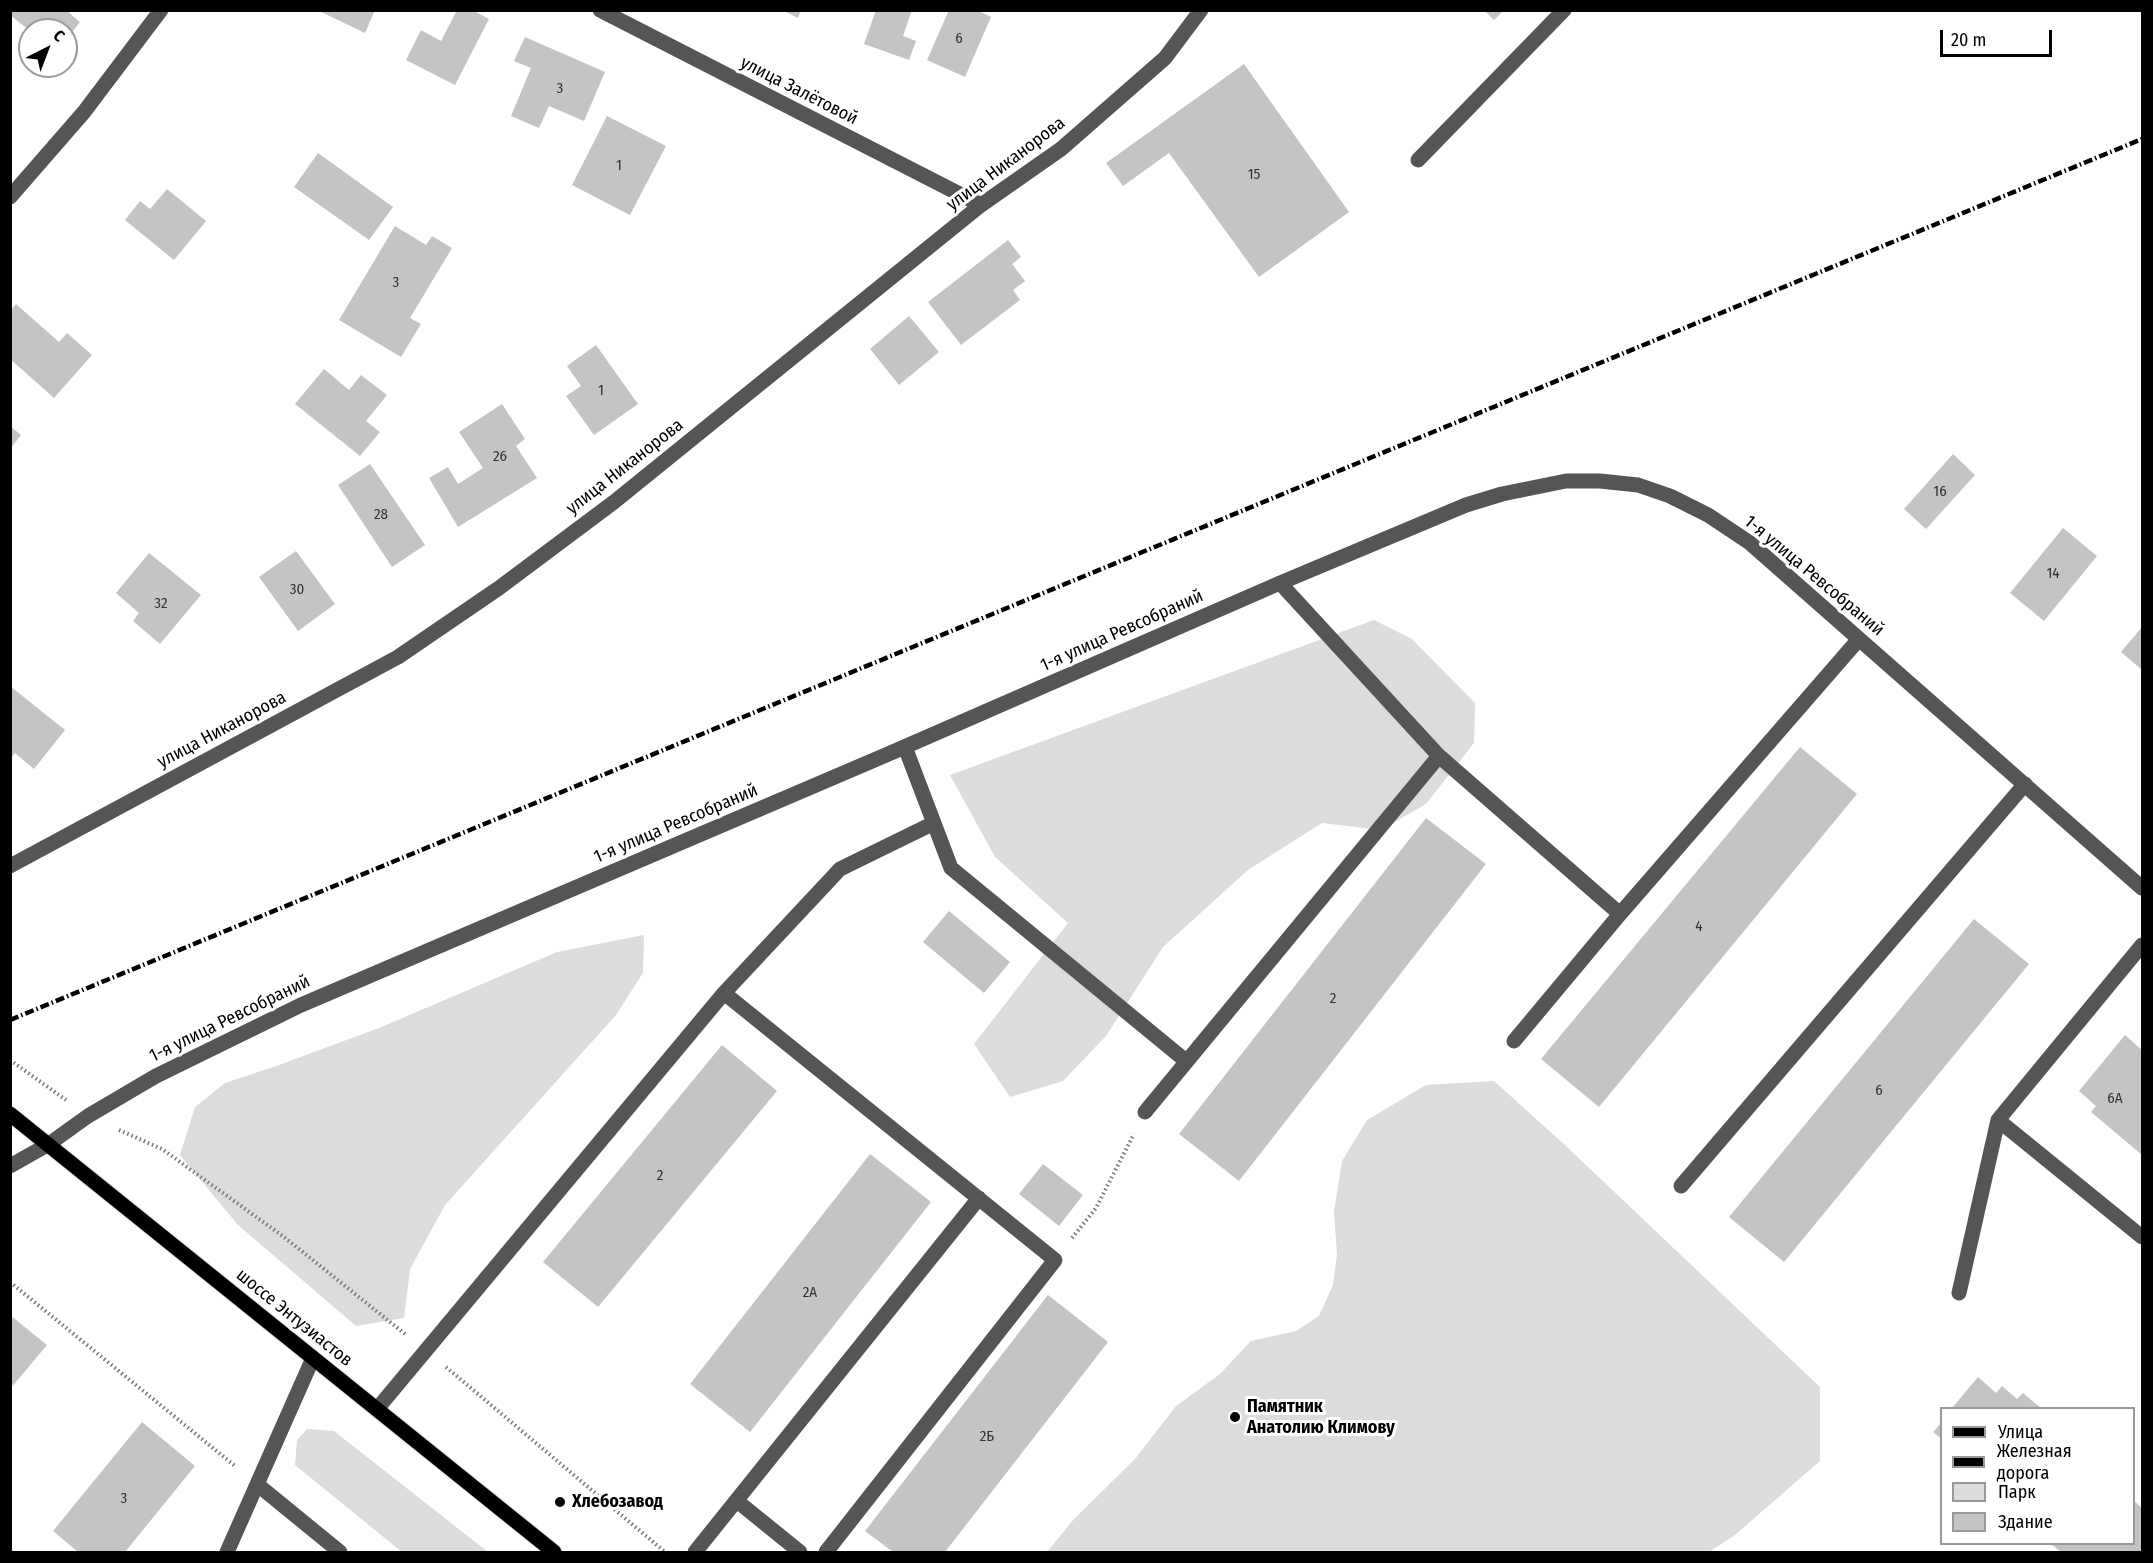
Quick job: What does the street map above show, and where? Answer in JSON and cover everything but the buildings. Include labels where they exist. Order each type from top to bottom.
[{"type":"main road","name":"шоссе Энтузиастов","points":[[10,1114],[554,1552]]},
{"type":"street","points":[[10,197],[84,112],[161,10]]},
{"type":"street","name":"улица Залётовой","points":[[600,10],[981,206]]},
{"type":"street","name":"улица Никанорова","points":[[10,866],[398,657],[499,588],[614,502],[981,206],[1061,148],[1165,58],[1201,10]]},
{"type":"street","points":[[1418,159],[1564,10]]},
{"type":"street","name":"1-я улица Ревсобраний","points":[[10,1166],[156,1076],[301,1005],[1466,505],[1502,494],[1566,481],[1600,481],[1638,485],[1670,496],[1708,515],[1750,543],[2142,888]]},
{"type":"street","points":[[1280,583],[1439,756],[1620,914]]},
{"type":"street","points":[[1514,1041],[1620,914],[1859,639]]},
{"type":"street","points":[[905,747],[951,868],[1186,1061]]},
{"type":"street","points":[[1145,1112],[1439,756]]},
{"type":"street","points":[[1681,1186],[2025,784]]},
{"type":"street","points":[[377,1409],[724,993],[840,869],[934,823]]},
{"type":"street","points":[[1959,1293],[1998,1120],[2142,945]]},
{"type":"street","points":[[724,993],[1055,1260],[826,1552]]},
{"type":"street","points":[[1998,1120],[2142,1237]]},
{"type":"street","points":[[695,1552],[979,1198]]},
{"type":"street","points":[[227,1552],[313,1358]]},
{"type":"street","points":[[258,1485],[340,1552]]},
{"type":"street","points":[[737,1501],[800,1552]]},
{"type":"path","points":[[10,1060],[88,1116],[162,1149],[284,1237],[427,1351],[665,1552]]},
{"type":"path","points":[[1055,1260],[1096,1208],[1145,1112]]},
{"type":"path","points":[[10,1282],[258,1485]]},
{"type":"green space","points":[[1374,620],[1412,639],[1475,703],[1474,743],[1426,804],[1381,830],[1322,823],[1248,870],[1163,947],[1106,1036],[1063,1081],[1010,1097],[974,1044],[1068,923],[995,857],[950,775]]},
{"type":"green space","points":[[644,935],[643,973],[616,1015],[445,1205],[410,1269],[404,1318],[356,1326],[238,1225],[180,1155],[195,1107],[225,1083],[379,1028],[557,952]]},
{"type":"green space","points":[[1494,1081],[1567,1147],[1820,1387],[1820,1461],[1735,1535],[1709,1552],[1047,1552],[1074,1519],[1135,1459],[1176,1406],[1220,1374],[1251,1341],[1296,1331],[1319,1316],[1333,1285],[1337,1255],[1334,1212],[1342,1161],[1367,1120],[1426,1085]]},
{"type":"green space","points":[[307,1429],[334,1431],[488,1552],[402,1552],[295,1465],[297,1440]]},
{"type":"railway","points":[[10,1020],[2142,139]]},
{"type":"place","name":"Памятник Анатолию Климову","points":[[1235,1417]]},
{"type":"place","name":"Хлебозавод","points":[[560,1502]]}]
